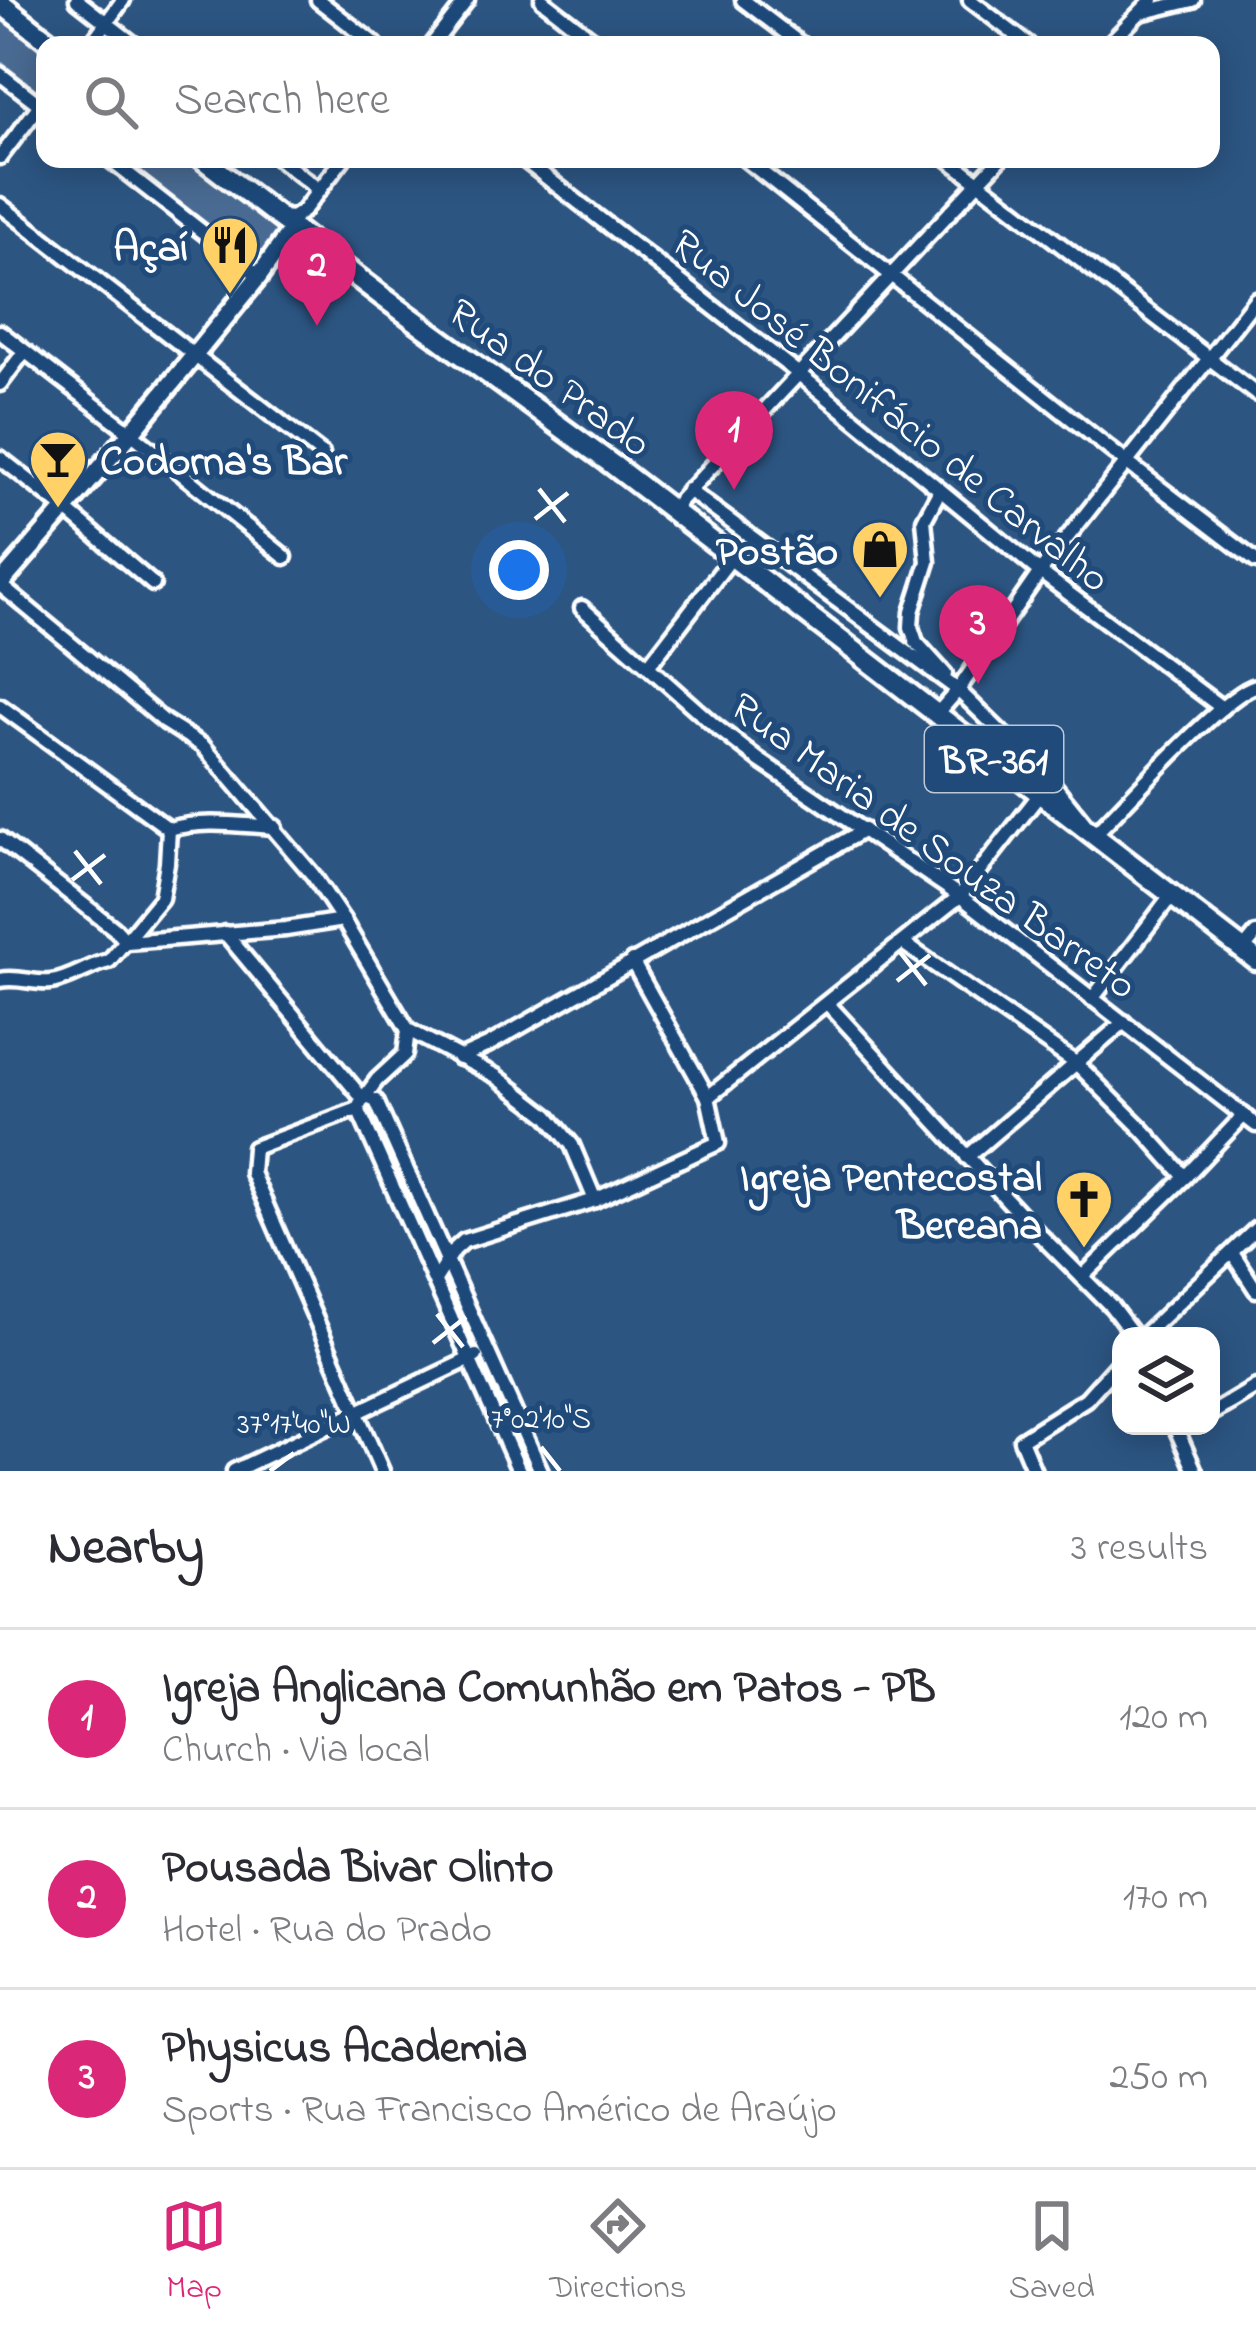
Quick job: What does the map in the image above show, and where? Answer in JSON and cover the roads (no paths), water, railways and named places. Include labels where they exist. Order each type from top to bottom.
[{"type":"main road","points":[[0,3],[42,36]]},
{"type":"main road","name":"Rua do Prado","points":[[216,168],[296,224],[1172,895],[1252,948]]},
{"type":"street","points":[[77,0],[124,36]]},
{"type":"street","points":[[97,36],[123,0]]},
{"type":"street","points":[[317,0],[364,36]]},
{"type":"street","points":[[439,36],[467,0]]},
{"type":"street","points":[[542,0],[588,36]]},
{"type":"street","points":[[743,0],[790,36]]},
{"type":"street","points":[[970,0],[1017,36]]},
{"type":"street","points":[[1117,36],[1152,0]]},
{"type":"street","points":[[1139,14],[1193,0]]},
{"type":"street","points":[[0,74],[36,102]]},
{"type":"street","points":[[0,157],[36,114]]},
{"type":"street","points":[[121,168],[259,276]]},
{"type":"street","points":[[291,168],[319,190]]},
{"type":"street","points":[[336,168],[259,276],[0,585],[165,722],[203,746],[275,827],[344,920],[408,1030],[496,1076],[548,1116],[572,1145],[595,1200]]},
{"type":"street","name":"Rua José Bonifácio de Carvalho","points":[[536,168],[799,374],[1040,572],[1222,707]]},
{"type":"street","points":[[758,168],[1256,561]]},
{"type":"street","points":[[959,168],[1256,394]]},
{"type":"street","points":[[671,510],[991,168]]},
{"type":"street","points":[[0,205],[322,454]]},
{"type":"street","points":[[937,714],[1040,572],[1256,299]]},
{"type":"street","points":[[0,332],[286,557]]},
{"type":"street","points":[[0,384],[24,352]]},
{"type":"street","points":[[0,458],[153,584]]},
{"type":"street","points":[[688,490],[958,690]]},
{"type":"street","points":[[940,490],[924,520],[928,562],[912,612],[916,642],[1049,779],[1094,835],[1222,707],[1256,686]]},
{"type":"street","points":[[649,665],[733,557]]},
{"type":"street","name":"Rua Maria de Souza Barreto","points":[[582,608],[759,760],[960,896],[1250,1120]]},
{"type":"street","points":[[0,706],[169,829]]},
{"type":"street","points":[[708,1097],[960,896],[1040,794]]},
{"type":"street","points":[[169,829],[218,824],[275,827]]},
{"type":"street","points":[[0,980],[56,982],[110,961],[161,898],[169,829]]},
{"type":"street","points":[[459,1058],[488,1046],[864,830]]},
{"type":"street","points":[[0,839],[128,942]]},
{"type":"street","points":[[1092,999],[1172,895]]},
{"type":"street","points":[[128,942],[344,920]]},
{"type":"street","points":[[225,933],[366,1103],[448,1261],[541,1471]]},
{"type":"street","points":[[904,943],[1076,1064],[1185,1177]]},
{"type":"street","points":[[435,1280],[464,1241],[595,1200],[718,1143],[708,1097],[632,962]]},
{"type":"street","points":[[827,1004],[1126,1327]]},
{"type":"street","points":[[967,1157],[1124,1022]]},
{"type":"street","points":[[382,1471],[252,1173],[254,1148],[366,1103],[377,1080],[405,1054],[408,1030]]},
{"type":"street","points":[[366,1103],[435,1280],[519,1471]]},
{"type":"street","points":[[1082,1277],[1250,1120]]},
{"type":"street","points":[[1153,1327],[1256,1229]]},
{"type":"street","points":[[1232,1253],[1256,1290]]},
{"type":"street","points":[[241,1469],[488,1350]]},
{"type":"street","points":[[1034,1471],[1021,1440],[1086,1399],[1112,1370]]},
{"type":"street","points":[[1220,1409],[1256,1387]]},
{"type":"street","points":[[1183,1435],[1195,1471]]},
{"type":"place","name":"Açaí","points":[[230,296]]},
{"type":"place","name":"Pousada Bivar Olinto","points":[[317,326]]},
{"type":"place","name":"Igreja Anglicana Comunhão em Patos - PB","points":[[734,490]]},
{"type":"place","name":"Codorna's Bar","points":[[58,510]]},
{"type":"place","name":"Postão","points":[[880,600]]},
{"type":"place","name":"Physicus Academia","points":[[978,684]]},
{"type":"place","name":"Igreja Pentecostal Bereana","points":[[1084,1250]]}]
